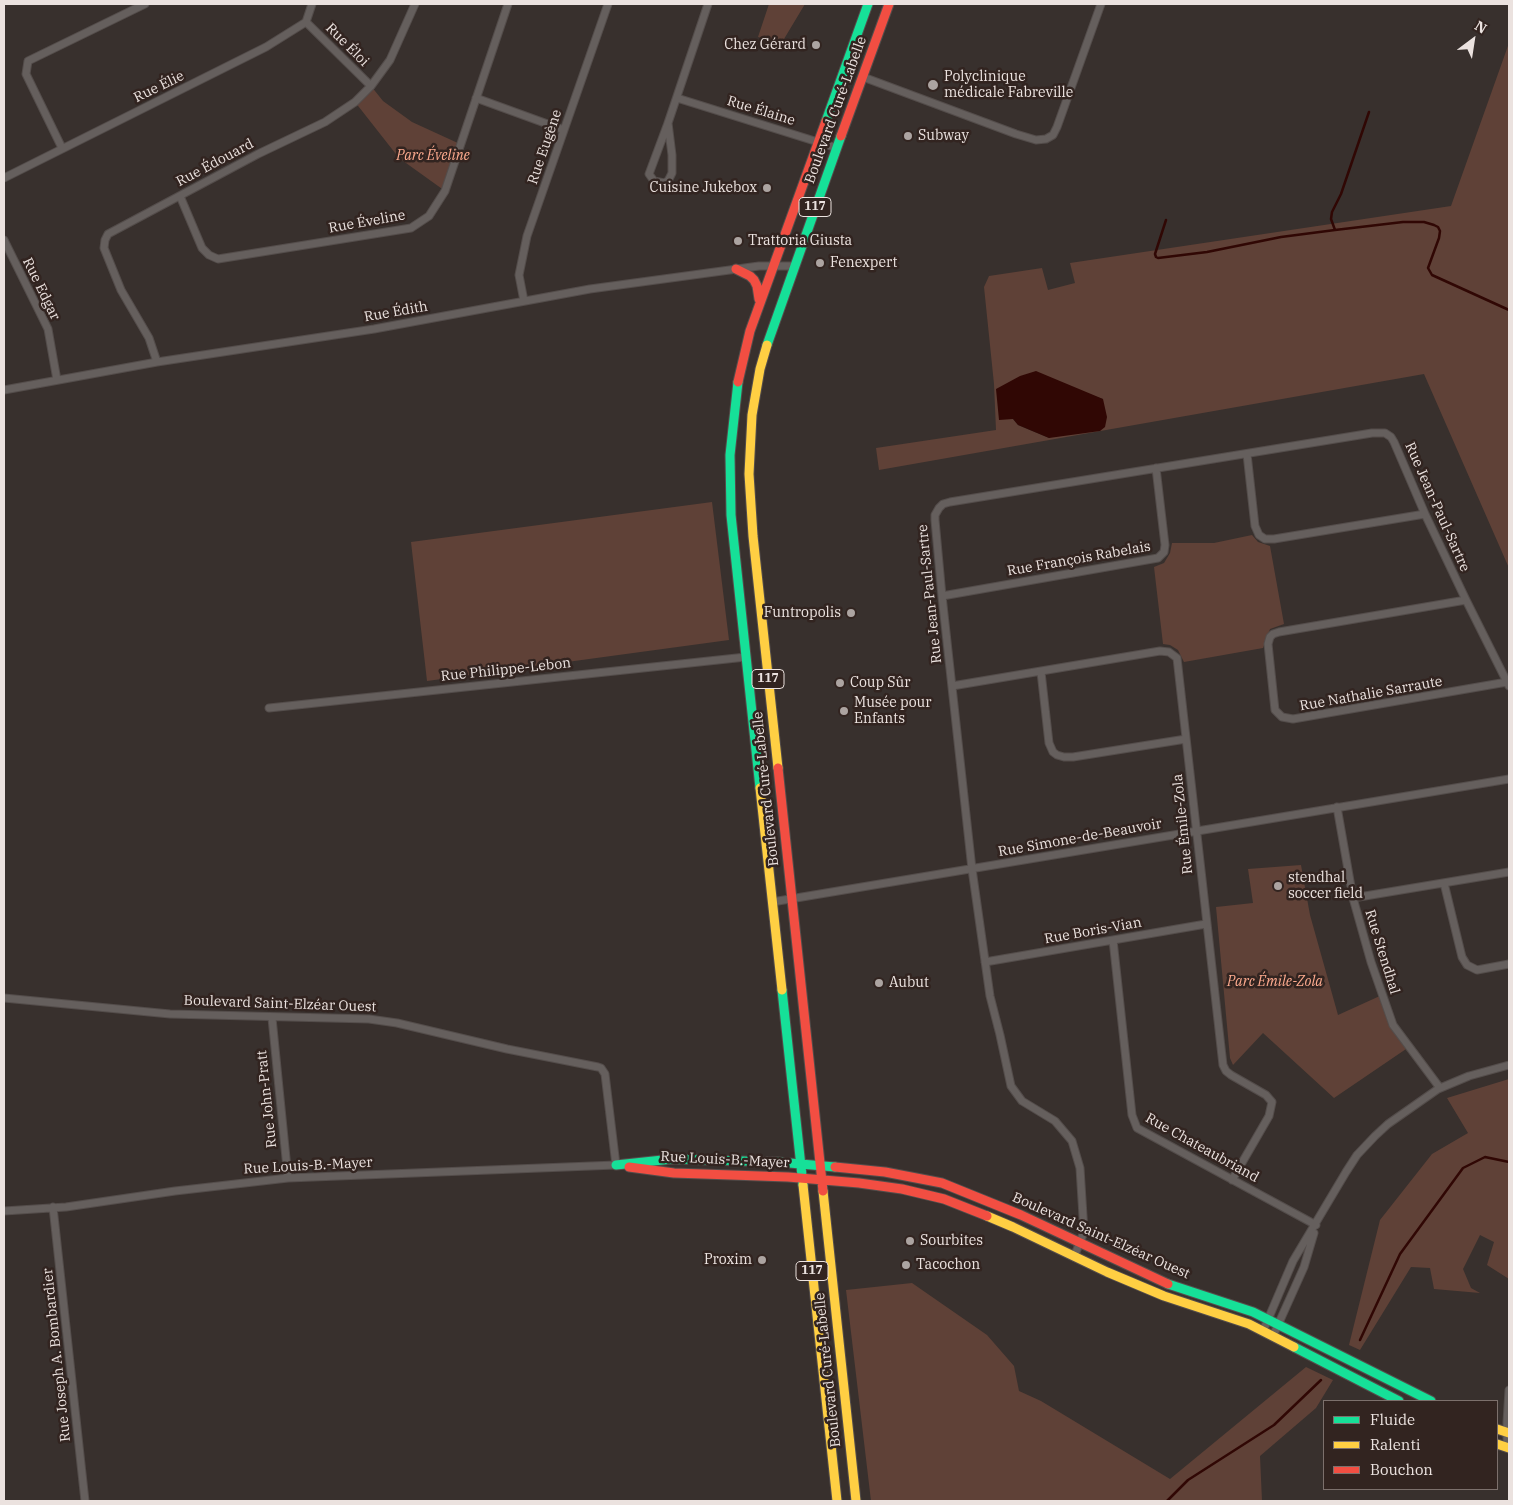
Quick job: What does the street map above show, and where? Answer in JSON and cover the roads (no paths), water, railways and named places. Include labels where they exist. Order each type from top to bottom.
[{"type":"main road","name":"Boulevard Curé-Labelle","points":[[837,1501],[731,515],[730,455],[740,367],[760,300],[868,4]]},
{"type":"main road","name":"Boulevard Curé-Labelle","points":[[856,1501],[753,536],[749,474],[752,416],[760,369],[774,319],[889,4]]},
{"type":"main road","points":[[736,269],[754,280],[760,300]]},
{"type":"main road","name":"Rue Louis-B.-Mayer","points":[[616,1165],[672,1159],[726,1159],[800,1164]]},
{"type":"main road","name":"Boulevard Saint-Elzéar Ouest","points":[[800,1164],[885,1172],[942,1183],[1015,1212],[1173,1286],[1235,1305],[1268,1319],[1429,1400]]},
{"type":"main road","name":"Rue Louis-B.-Mayer","points":[[616,1165],[674,1173],[802,1178]]},
{"type":"main road","name":"Boulevard Saint-Elzéar Ouest","points":[[802,1178],[896,1188],[944,1199],[1019,1230],[1074,1257],[1164,1296],[1234,1319],[1263,1331],[1397,1400]]},
{"type":"street","points":[[62,148],[26,74],[28,61],[145,4]]},
{"type":"street","points":[[306,22],[312,4]]},
{"type":"street","name":"Rue Édouard","points":[[157,362],[149,338],[121,290],[104,248],[108,234],[258,154],[325,122],[355,102],[371,86],[390,60],[415,4]]},
{"type":"street","name":"Rue Éveline","points":[[180,196],[202,248],[209,255],[218,259],[411,228],[429,216],[445,192],[508,4]]},
{"type":"street","name":"Rue Eugène","points":[[524,301],[519,274],[527,236],[608,4]]},
{"type":"street","points":[[668,124],[672,173],[668,181],[664,183],[654,181],[649,174],[668,124],[708,4]]},
{"type":"street","points":[[863,77],[1036,140],[1046,139],[1053,135],[1057,127],[1101,4]]},
{"type":"street","name":"Rue Élie","points":[[4,178],[266,47],[306,22]]},
{"type":"street","name":"Rue Éloi","points":[[306,22],[371,86]]},
{"type":"street","points":[[476,98],[564,130]]},
{"type":"street","name":"Rue Élaine","points":[[676,98],[837,148]]},
{"type":"street","name":"Rue Edgar","points":[[4,240],[48,329],[57,380]]},
{"type":"street","name":"Rue Édith","points":[[4,390],[157,362],[374,329],[590,289],[736,269],[793,266]]},
{"type":"street","name":"Rue Jean-Paul-Sartre","points":[[1074,1257],[1084,1232],[1080,1168],[1072,1141],[1056,1121],[1022,1101],[1011,1086],[990,996],[972,869],[942,596],[935,520],[935,515],[941,505],[1156,468],[1372,433],[1385,433],[1394,442],[1425,514],[1508,684]]},
{"type":"street","points":[[1246,454],[1255,526],[1257,533],[1265,539],[1425,514]]},
{"type":"street","name":"Rue François Rabelais","points":[[942,596],[1158,558],[1164,552],[1165,545],[1156,468]]},
{"type":"street","name":"Rue Nathalie Sarraute","points":[[1466,600],[1273,634],[1268,644],[1276,712],[1284,718],[1293,719],[1508,684]]},
{"type":"street","name":"Rue Émile-Zola","points":[[952,686],[1160,651],[1175,655],[1222,1065],[1228,1073],[1266,1095],[1272,1102],[1269,1116],[1232,1180]]},
{"type":"street","name":"Rue Philippe-Lebon","points":[[269,708],[746,657]]},
{"type":"street","points":[[1041,672],[1049,744],[1057,755],[1073,757],[1186,739]]},
{"type":"street","name":"Rue Simone-de-Beauvoir","points":[[772,902],[1509,779]]},
{"type":"street","name":"Rue Stendhal","points":[[1337,807],[1353,898],[1371,962],[1393,1025],[1440,1088]]},
{"type":"street","points":[[1353,898],[1509,872]]},
{"type":"street","points":[[1444,883],[1462,956],[1467,965],[1477,970],[1509,964]]},
{"type":"street","name":"Rue Boris-Vian","points":[[985,962],[1206,924]]},
{"type":"street","name":"Rue Chateaubriand","points":[[1113,940],[1132,1115],[1135,1125],[1143,1133],[1316,1225]]},
{"type":"street","name":"Boulevard Saint-Elzéar Ouest","points":[[4,998],[170,1014],[379,1020],[602,1068],[605,1074],[616,1165]]},
{"type":"street","name":"Rue John-Pratt","points":[[272,1018],[288,1178]]},
{"type":"street","points":[[1263,1331],[1293,1261],[1357,1155],[1388,1124],[1440,1088],[1469,1076],[1509,1065]]},
{"type":"street","name":"Rue Louis-B.-Mayer","points":[[4,1212],[74,1206],[175,1191],[288,1178],[616,1165]]},
{"type":"street","name":"Rue Joseph A. Bombardier","points":[[53,1207],[85,1501]]},
{"type":"street","points":[[1273,1336],[1304,1266],[1316,1225]]},
{"type":"street","points":[[1508,1448],[1509,1390]]},
{"type":"waterway","points":[[1335,230],[1331,219],[1332,212],[1341,194],[1369,112]]},
{"type":"waterway","points":[[1166,220],[1155,254],[1158,258],[1207,252],[1281,237],[1403,222],[1424,222],[1438,227],[1440,231],[1428,268],[1432,275],[1509,310]]},
{"type":"waterway","points":[[1360,1340],[1400,1254],[1463,1168],[1485,1157],[1509,1162]]},
{"type":"waterway","points":[[1167,1501],[1188,1480],[1274,1425],[1321,1380]]},
{"type":"place","name":"Chez Gérard","points":[[816,45]]},
{"type":"place","name":"Polyclinique médicale Fabreville","points":[[933,85]]},
{"type":"place","name":"Subway","points":[[908,136]]},
{"type":"place","name":"Cuisine Jukebox","points":[[767,188]]},
{"type":"place","name":"Trattoria Giusta","points":[[738,241]]},
{"type":"place","name":"Fenexpert","points":[[820,263]]},
{"type":"place","name":"Funtropolis","points":[[851,613]]},
{"type":"place","name":"Coup Sûr","points":[[840,683]]},
{"type":"place","name":"Musée pour Enfants","points":[[844,711]]},
{"type":"place","name":"stendhal soccer field","points":[[1278,886]]},
{"type":"place","name":"Aubut","points":[[879,983]]},
{"type":"place","name":"Sourbites","points":[[910,1241]]},
{"type":"place","name":"Proxim","points":[[762,1260]]},
{"type":"place","name":"Tacochon","points":[[906,1265]]},
{"type":"park label","name":"Parc Éveline","points":[[433,156]]},
{"type":"park label","name":"Parc Émile-Zola","points":[[1275,982]]}]
